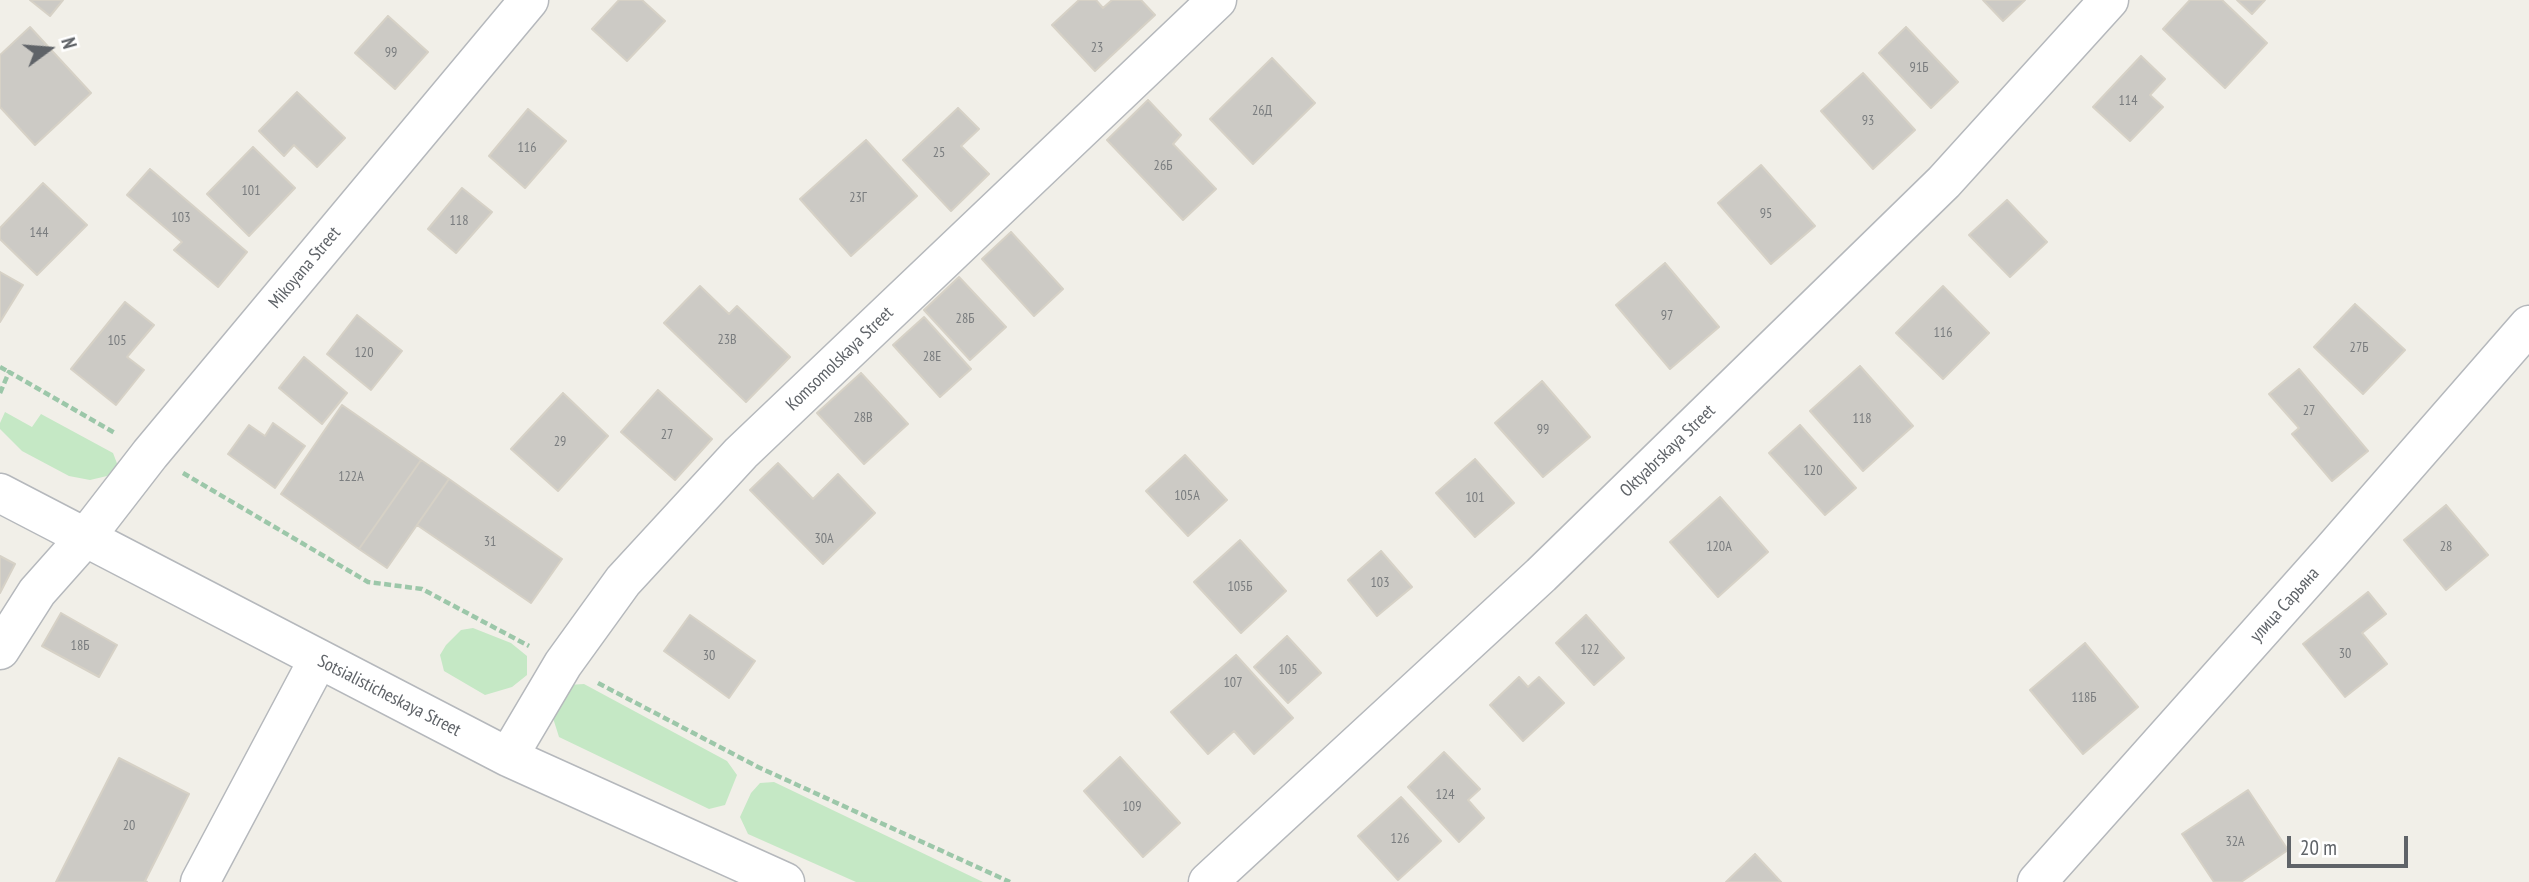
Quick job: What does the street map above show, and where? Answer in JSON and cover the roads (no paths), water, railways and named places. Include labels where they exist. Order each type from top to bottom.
[{"type":"street","name":"Mikoyana Street","points":[[0,650],[37,593],[528,0]]},
{"type":"street","name":"Komsomolskaya Street","points":[[508,757],[563,664],[623,580],[741,453],[1217,0]]},
{"type":"street","name":"Oktyabrskaya Street","points":[[1208,882],[1541,575],[1934,192],[2109,0]]},
{"type":"street","name":"улица Сарьяна","points":[[2037,882],[2529,325]]},
{"type":"street","name":"Sotsialisticheskaya Street","points":[[0,494],[508,757],[785,882]]},
{"type":"street","points":[[200,882],[318,660]]}]
